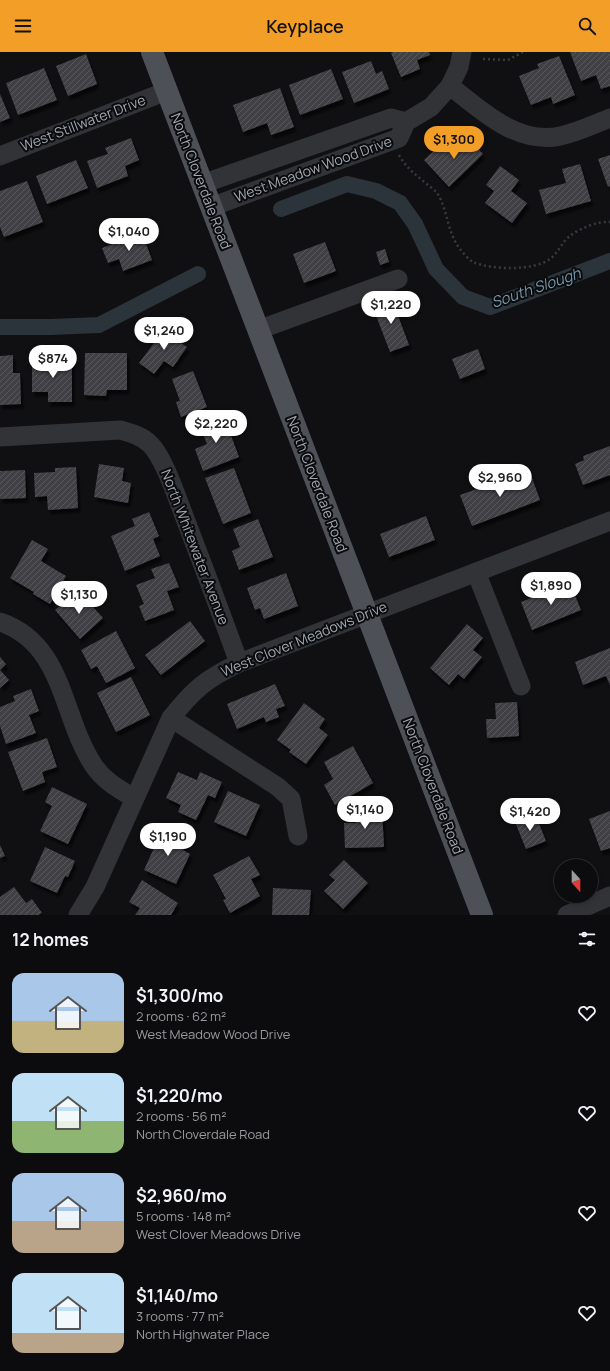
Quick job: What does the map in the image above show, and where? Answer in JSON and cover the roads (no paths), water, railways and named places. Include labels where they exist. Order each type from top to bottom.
[{"type":"main road","name":"North Cloverdale Road","points":[[152,52],[482,915]]},
{"type":"street","name":"West Meadow Wood Drive","points":[[211,207],[399,138],[406,122],[431,107],[450,86],[459,68],[462,52]]},
{"type":"street","points":[[450,86],[495,121],[514,131],[534,136],[554,137],[574,132],[610,118]]},
{"type":"street","name":"West Stillwater Drive","points":[[0,156],[167,90]]},
{"type":"street","name":"West Meadow Wood Drive","points":[[202,184],[391,118],[406,122]]},
{"type":"street","points":[[258,330],[398,279]]},
{"type":"street","name":"North Whitewater Avenue","points":[[0,437],[120,430],[131,432],[150,444],[159,456],[175,493],[239,663]]},
{"type":"street","name":"West Clover Meadows Drive","points":[[78,915],[95,887],[171,718],[187,698],[200,686],[215,675],[239,663],[610,521]]},
{"type":"street","points":[[476,572],[521,686]]},
{"type":"street","points":[[0,622],[11,626],[38,646],[53,667],[84,749],[95,767],[109,783],[134,798]]},
{"type":"street","points":[[171,718],[278,787],[291,799],[298,836]]},
{"type":"street","points":[[567,915],[610,896]]},
{"type":"waterway","name":"South Slough","points":[[281,209],[347,184],[376,191],[400,203],[415,224],[436,269],[463,297],[490,307],[610,261]]},
{"type":"waterway","name":"South Slough","points":[[0,327],[99,325],[198,274]]}]
